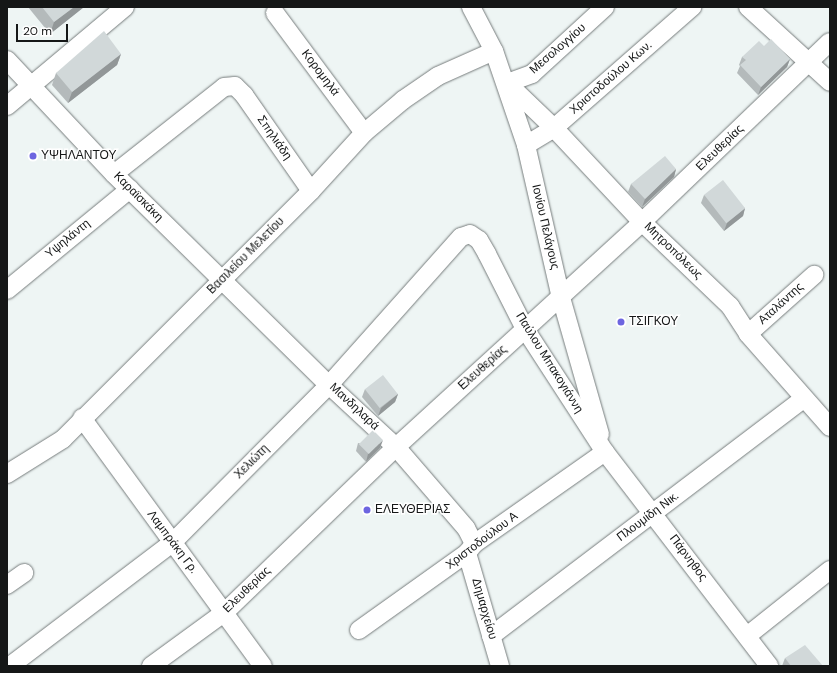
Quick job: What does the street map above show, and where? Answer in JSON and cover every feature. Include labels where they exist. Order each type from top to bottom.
[{"type":"street","points":[[7,106],[125,7]]},
{"type":"street","name":"Ιονίου Πελάγους","points":[[471,7],[494,52],[507,83],[526,145],[560,294],[606,452]]},
{"type":"street","name":"Μεσολογγίου","points":[[507,83],[532,74],[605,7]]},
{"type":"street","name":"Χριστοδούλου Κων.","points":[[526,145],[554,128],[692,7]]},
{"type":"street","points":[[748,7],[830,82]]},
{"type":"street","name":"Κορομηλά","points":[[275,13],[364,133]]},
{"type":"street","name":"Ελευθερίας","points":[[155,665],[225,612],[396,447],[525,329],[560,294],[642,222],[830,42]]},
{"type":"street","name":"Βασιλείου Μελετίου","points":[[7,474],[63,439],[82,418],[311,191],[364,133],[403,100],[438,76],[494,52]]},
{"type":"street","name":"Καραϊσκάκη","points":[[7,60],[33,85],[114,174],[222,280]]},
{"type":"street","name":"Μητροπόλεως","points":[[507,83],[554,128],[642,222],[730,306],[748,334],[830,426]]},
{"type":"street","name":"Σπηλιάδη","points":[[114,174],[224,87],[235,86],[244,94],[311,191]]},
{"type":"street","name":"Υψηλάντη","points":[[7,290],[130,189]]},
{"type":"street","name":"Παύλου Μπακογιάννη","points":[[470,234],[479,240],[525,329],[606,452]]},
{"type":"street","name":"Χελιώτη","points":[[10,666],[172,543],[329,385],[461,237],[470,234]]},
{"type":"street","name":"Αταλάντης","points":[[748,334],[814,275]]},
{"type":"street","name":"Μανδηλαρά","points":[[222,280],[329,385],[396,447],[466,528],[471,548]]},
{"type":"street","name":"Πλουμίδη Νικ.","points":[[491,636],[804,398]]},
{"type":"street","name":"Λαμπράκη Γρ.","points":[[82,418],[263,666]]},
{"type":"street","name":"Πάρνηθος","points":[[606,452],[654,512],[769,666]]},
{"type":"street","name":"Χριστοδούλου Α","points":[[359,630],[606,452]]},
{"type":"street","name":"Δημαρχείου","points":[[471,548],[491,636],[500,666]]},
{"type":"street","points":[[746,636],[830,570]]},
{"type":"street","points":[[7,585],[24,573]]},
{"type":"building","points":[[42,7],[74,7],[54,22]]},
{"type":"building","points":[[104,31],[121,54],[72,92],[56,73]]},
{"type":"building","points":[[771,39],[790,59],[761,87],[740,65],[746,60],[742,57],[759,41],[764,46]]},
{"type":"building","points":[[665,156],[676,169],[645,199],[631,184]]},
{"type":"building","points":[[723,180],[745,208],[726,223],[704,195]]},
{"type":"building","points":[[383,375],[398,394],[380,408],[365,389]]},
{"type":"building","points":[[373,430],[383,440],[369,454],[359,444]]},
{"type":"building","points":[[805,645],[823,666],[791,666],[785,658]]},
{"type":"place","name":"ΥΨΗΛΑΝΤΟΥ","points":[[33,156]]},
{"type":"place","name":"ΤΣΙΓΚΟΥ","points":[[621,322]]},
{"type":"place","name":"ΕΛΕΥΘΕΡΙΑΣ","points":[[367,510]]}]
